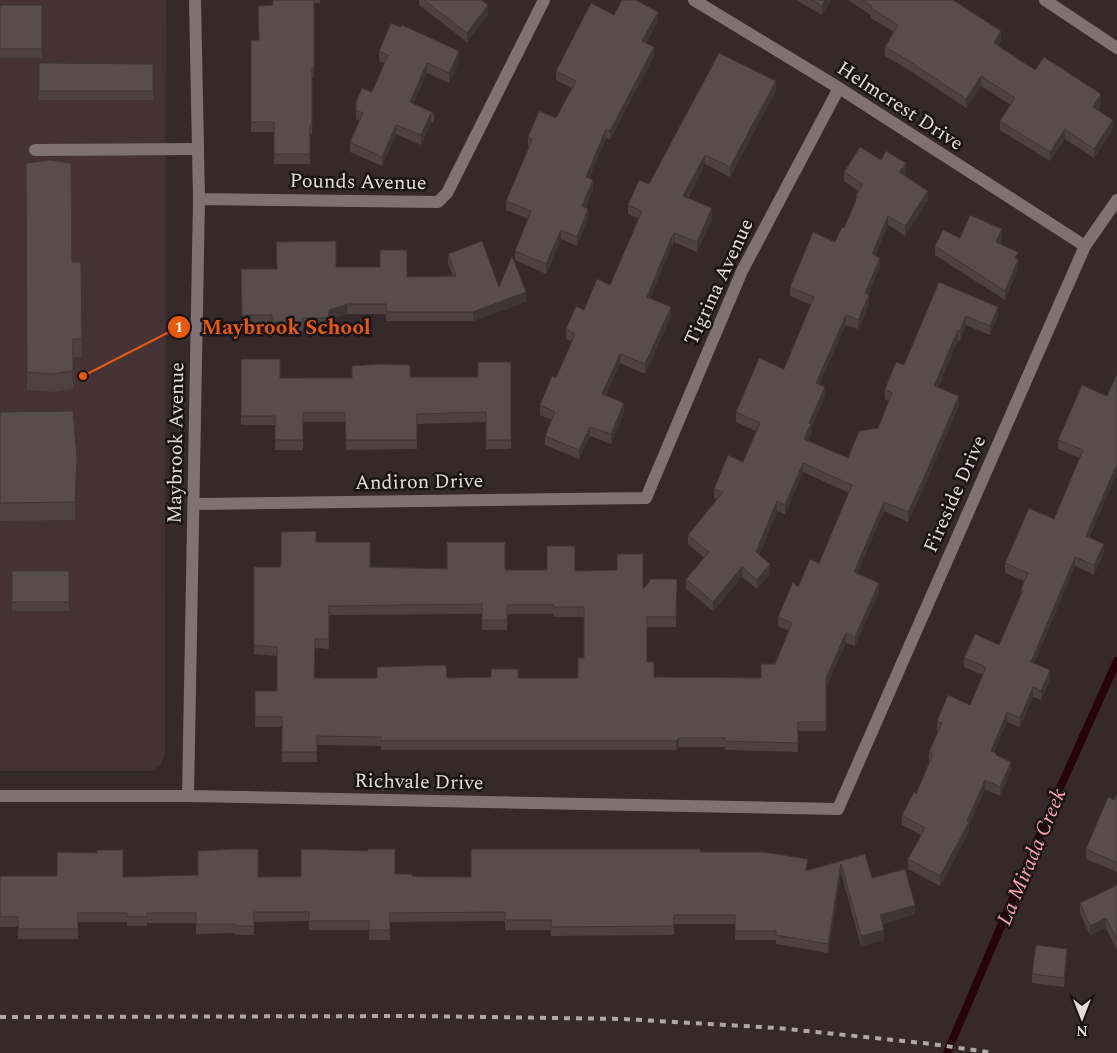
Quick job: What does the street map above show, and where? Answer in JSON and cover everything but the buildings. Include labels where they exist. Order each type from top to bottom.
[{"type":"street","name":"Maybrook Avenue","points":[[188,796],[199,199],[195,0]]},
{"type":"street","name":"Pounds Avenue","points":[[199,199],[438,202],[448,192],[544,0]]},
{"type":"street","name":"Helmcrest Drive","points":[[694,0],[839,88],[1084,246]]},
{"type":"street","points":[[1045,0],[1117,48]]},
{"type":"street","name":"Tigrina Avenue","points":[[646,498],[742,271],[839,88]]},
{"type":"street","points":[[34,150],[198,149]]},
{"type":"street","name":"Fireside Drive","points":[[838,809],[1084,246],[1117,200]]},
{"type":"street","name":"Andiron Drive","points":[[194,504],[646,498]]},
{"type":"street","name":"Richvale Drive","points":[[0,796],[188,796],[838,809]]},
{"type":"shaded area","points":[[0,0],[166,0],[165,753],[160,766],[150,771],[0,771]]},
{"type":"waterway","name":"La Mirada Creek","points":[[947,1053],[1055,799],[1117,661]]},
{"type":"railway","points":[[0,1017],[416,1016],[623,1019],[778,1028],[932,1044],[994,1053]]},
{"type":"place","name":"Maybrook School","points":[[83,376]]}]
